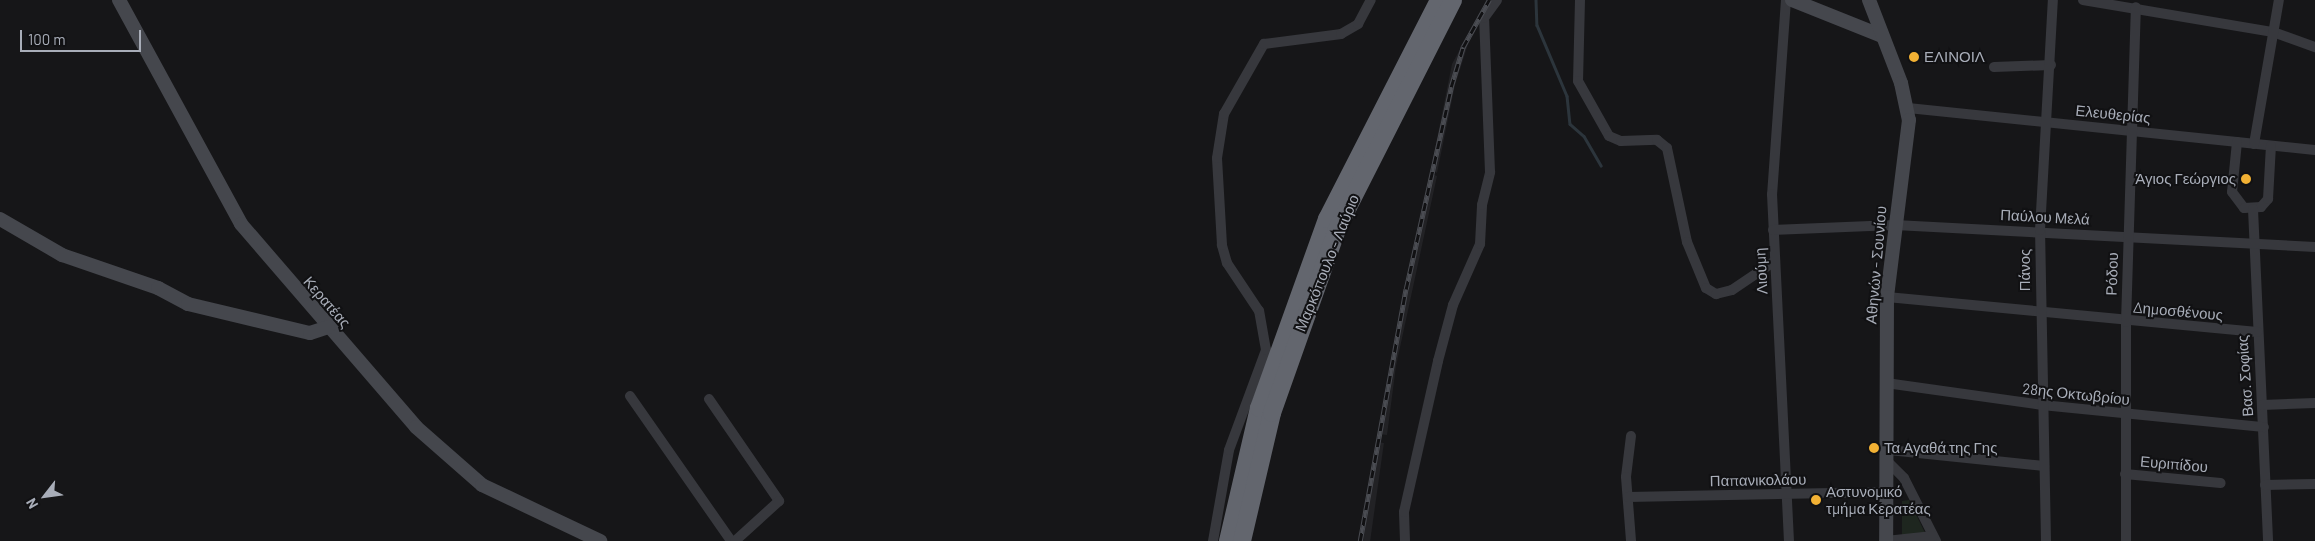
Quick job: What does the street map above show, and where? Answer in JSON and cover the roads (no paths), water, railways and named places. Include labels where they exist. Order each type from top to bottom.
[{"type":"highway","name":"Μαρκόπουλο - Λαύριο","points":[[1228,541],[1259,408],[1323,228],[1382,105],[1439,0]]},
{"type":"highway","name":"Μαρκόπουλο - Λαύριο","points":[[1242,541],[1272,413],[1335,235],[1453,0]]},
{"type":"main road","name":"Κερατέας","points":[[119,0],[228,204],[261,251],[416,427],[466,474],[526,509],[600,541]]},
{"type":"main road","points":[[1792,0],[1882,36]]},
{"type":"main road","name":"Αθηνών - Σουνίου","points":[[1869,0],[1908,108],[1909,131],[1894,226],[1887,297],[1886,383],[1889,456],[1886,541]]},
{"type":"main road","points":[[0,219],[62,255],[158,288],[188,304],[310,333],[328,327]]},
{"type":"street","points":[[1213,541],[1229,450],[1266,350],[1259,311],[1227,263],[1222,245],[1217,158],[1224,114],[1264,44],[1341,34],[1358,24],[1372,0]]},
{"type":"street","points":[[1405,541],[1404,512],[1436,370],[1453,305],[1480,244],[1482,205],[1490,172],[1484,18],[1497,0]]},
{"type":"street","points":[[1580,0],[1576,24],[1578,81],[1609,136],[1621,141],[1657,140],[1667,148],[1687,242],[1706,288],[1716,294],[1732,290],[1776,261]]},
{"type":"street","name":"Λιούμη","points":[[1786,0],[1774,230],[1785,494],[1789,541]]},
{"type":"street","name":"Πάνος","points":[[2046,541],[2040,314],[2040,230],[2054,0]]},
{"type":"street","points":[[2083,0],[2136,7],[2273,32],[2315,48]]},
{"type":"street","points":[[2254,144],[2279,0]]},
{"type":"street","name":"Ρόδου","points":[[2126,541],[2126,322],[2136,7]]},
{"type":"street","points":[[1994,67],[2051,65]]},
{"type":"street","name":"Ελευθερίας","points":[[1908,108],[2315,150]]},
{"type":"street","points":[[2237,142],[2232,192],[2239,205],[2253,209],[2268,199],[2271,146]]},
{"type":"street","name":"Βασ. Σοφίας","points":[[2253,209],[2257,332],[2264,427],[2268,541]]},
{"type":"street","name":"Παύλου Μελά","points":[[1774,230],[1894,226],[2040,230],[2254,245],[2315,247]]},
{"type":"street","name":"Δημοσθένους","points":[[1887,297],[2040,314],[2257,332]]},
{"type":"street","name":"28ης Οκτωβρίου","points":[[1886,383],[2125,415],[2264,427]]},
{"type":"street","points":[[630,396],[731,541]]},
{"type":"street","points":[[709,399],[779,501],[735,541]]},
{"type":"street","points":[[2262,405],[2315,403]]},
{"type":"street","points":[[1631,436],[1628,497],[1631,541]]},
{"type":"street","points":[[1889,456],[2044,466]]},
{"type":"street","points":[[1886,541],[1935,539],[1904,478],[1889,456]]},
{"type":"street","name":"Ευριπίδου","points":[[2126,474],[2221,483]]},
{"type":"street","points":[[2265,485],[2315,484]]},
{"type":"street","name":"Παπανικολάου","points":[[1628,497],[1888,492]]},
{"type":"waterway","points":[[1536,0],[1537,25],[1567,96],[1570,124],[1584,136],[1601,165]]},
{"type":"railway","points":[[1360,541],[1406,289],[1451,87],[1463,47],[1489,0]]},
{"type":"place","name":"ΕΛΙΝΟΙΛ","points":[[1914,57]]},
{"type":"place","name":"Άγιος Γεώργιος","points":[[2246,179]]},
{"type":"place","name":"Τα Αγαθά της Γης","points":[[1874,448]]},
{"type":"place","name":"Αστυνομικό τμήμα Κερατέας","points":[[1816,500]]}]
